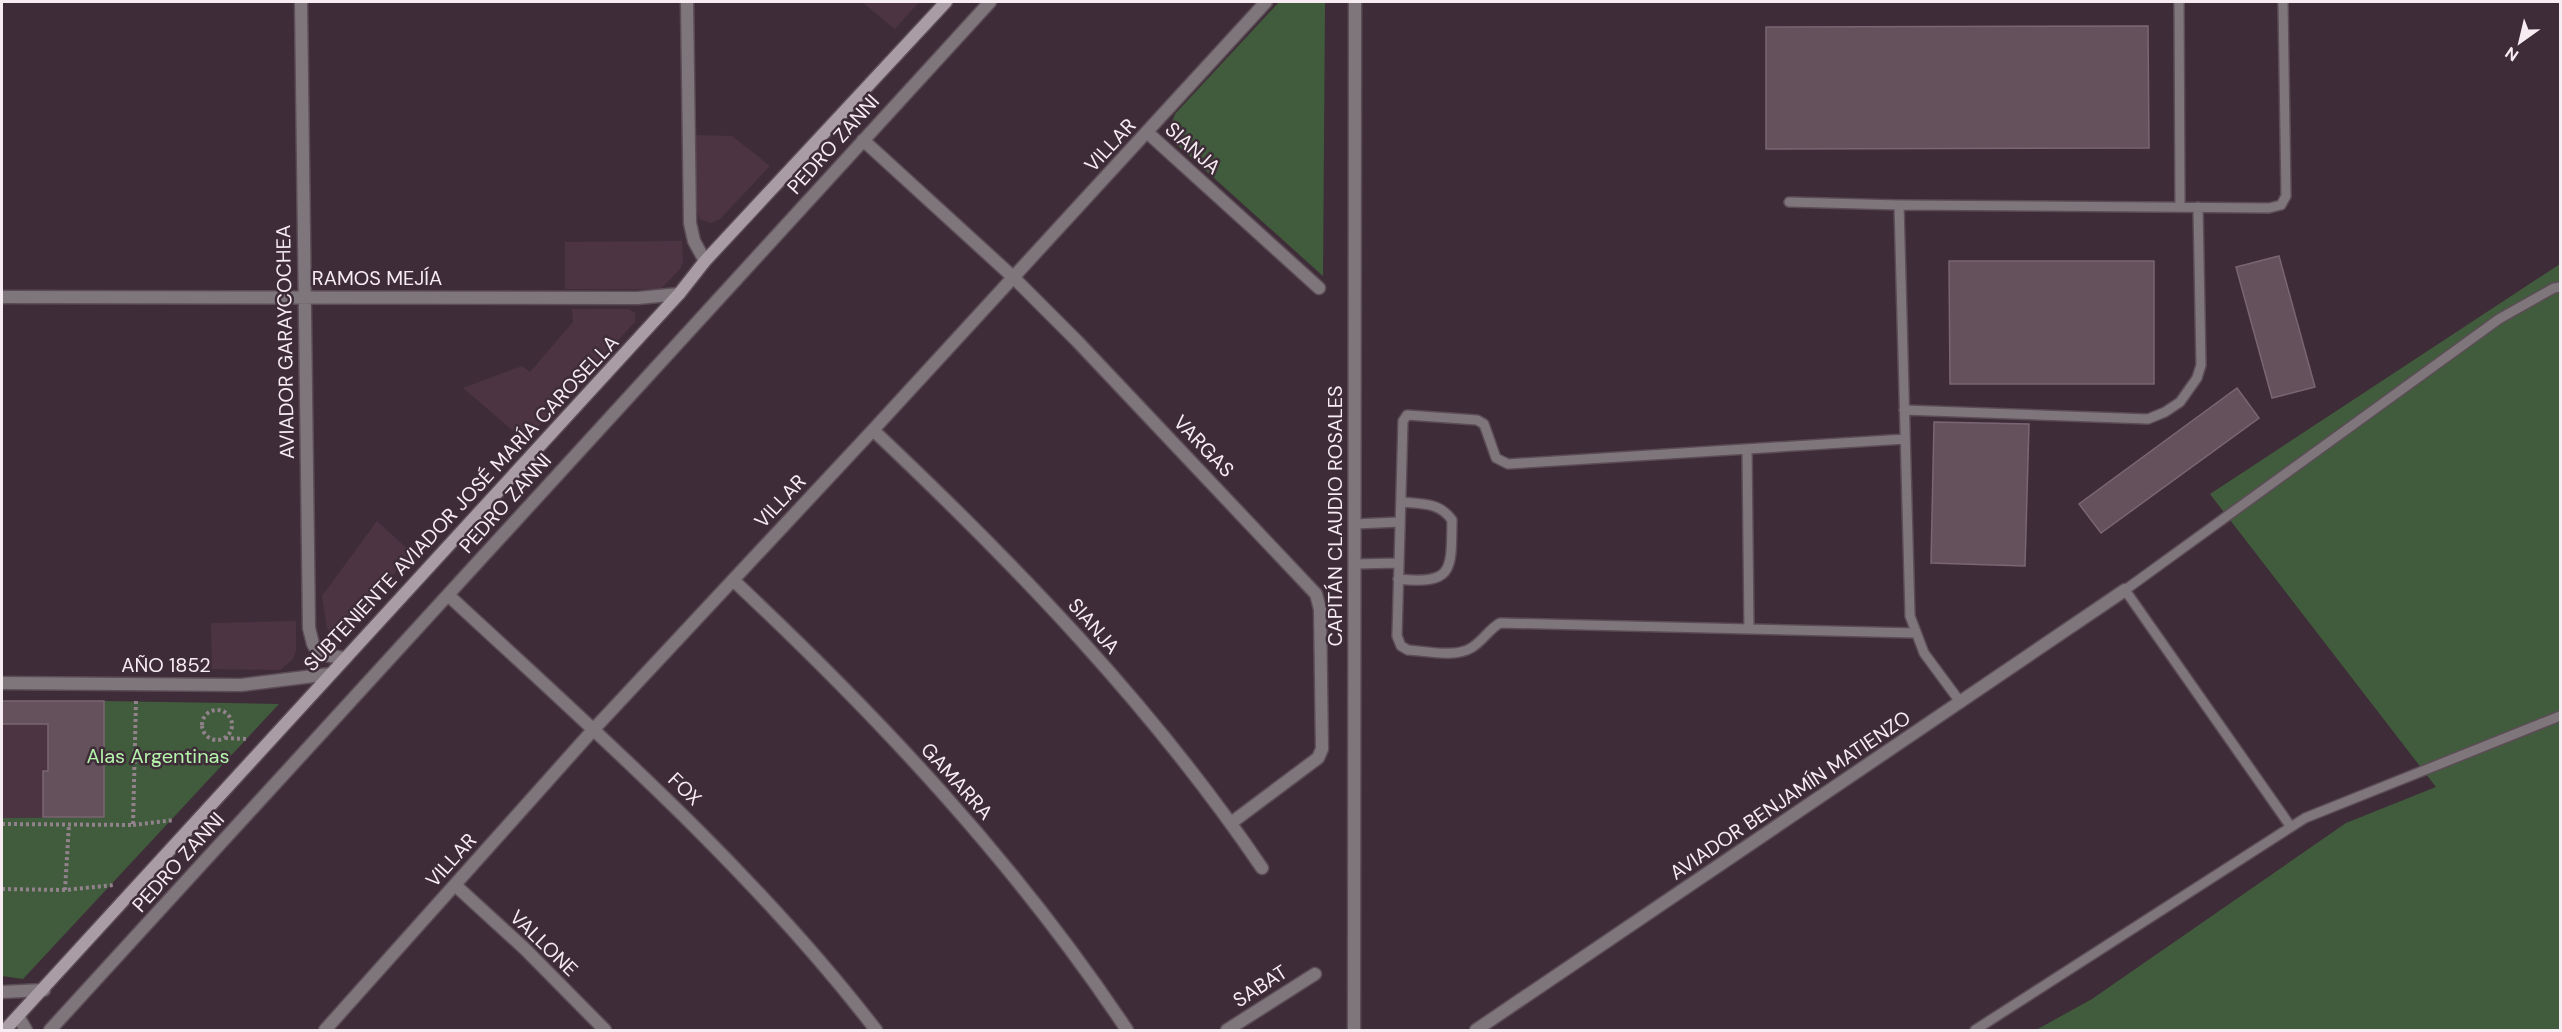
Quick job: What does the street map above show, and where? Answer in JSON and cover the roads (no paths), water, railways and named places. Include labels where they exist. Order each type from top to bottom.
[{"type":"street","name":"AVIADOR GARAYCOCHEA","points":[[301,2],[309,628],[313,644],[319,654],[344,658]]},
{"type":"street","points":[[687,2],[690,223],[694,240],[705,261]]},
{"type":"street","name":"SUBTENIENTE AVIADOR JOSÉ MARÍA CAROSELLA","points":[[5,1030],[679,294],[705,261],[946,2]]},
{"type":"street","name":"PEDRO ZANNI","points":[[50,1030],[990,2]]},
{"type":"street","name":"VILLAR","points":[[325,1030],[593,730],[1148,133],[1266,2]]},
{"type":"street","name":"CAPITÁN CLAUDIO ROSALES","points":[[1354,1030],[1355,2]]},
{"type":"street","name":"SIANJA","points":[[1148,133],[1319,288]]},
{"type":"street","name":"VARGAS","points":[[863,140],[1013,277],[1316,594],[1320,609],[1322,749],[1318,758],[1231,823]]},
{"type":"street","name":"RAMOS MEJÍA","points":[[2,297],[638,298],[679,294]]},
{"type":"street","name":"SIANJA","points":[[873,430],[999,552],[1065,621],[1189,767],[1262,868]]},
{"type":"street","name":"GAMARRA","points":[[733,580],[850,693],[976,831],[1047,919],[1127,1030]]},
{"type":"street","name":"AVIADOR BENJAMÍN MATIENZO","points":[[1476,1030],[2125,590]]},
{"type":"street","name":"FOX","points":[[448,595],[624,757],[747,880],[876,1030]]},
{"type":"street","name":"AÑO 1852","points":[[2,683],[241,685],[330,674]]},
{"type":"street","name":"VALLONE","points":[[455,885],[525,949],[605,1030]]},
{"type":"street","name":"SABAT","points":[[1227,1030],[1315,974]]},
{"type":"street","points":[[2,992],[44,990]]},
{"type":"street","points":[[18,1016],[26,1030]]},
{"type":"lane","points":[[2179,2],[2180,207]]},
{"type":"lane","points":[[1789,202],[2269,208],[2282,205],[2286,196],[2283,2]]},
{"type":"lane","points":[[1899,205],[1910,616],[1924,653],[1961,703]]},
{"type":"lane","points":[[1904,410],[2148,419],[2165,412],[2189,391],[2201,365],[2198,207]]},
{"type":"lane","points":[[2291,827],[2125,590],[2499,319],[2554,288],[2560,287]]},
{"type":"lane","points":[[1905,439],[1508,464],[1496,458],[1484,424],[1477,420],[1407,415],[1403,421],[1397,636],[1401,646],[1408,650],[1461,652],[1471,648],[1500,623],[1915,633]]},
{"type":"lane","points":[[1747,449],[1749,629]]},
{"type":"lane","points":[[1398,579],[1434,580],[1445,572],[1451,563],[1452,520],[1449,515],[1438,506],[1401,502]]},
{"type":"lane","points":[[1355,524],[1400,522]]},
{"type":"lane","points":[[1355,564],[1399,564]]},
{"type":"lane","points":[[1975,1030],[2305,819],[2560,716]]},
{"type":"park label","name":"Alas Argentinas","points":[[158,756]]}]
